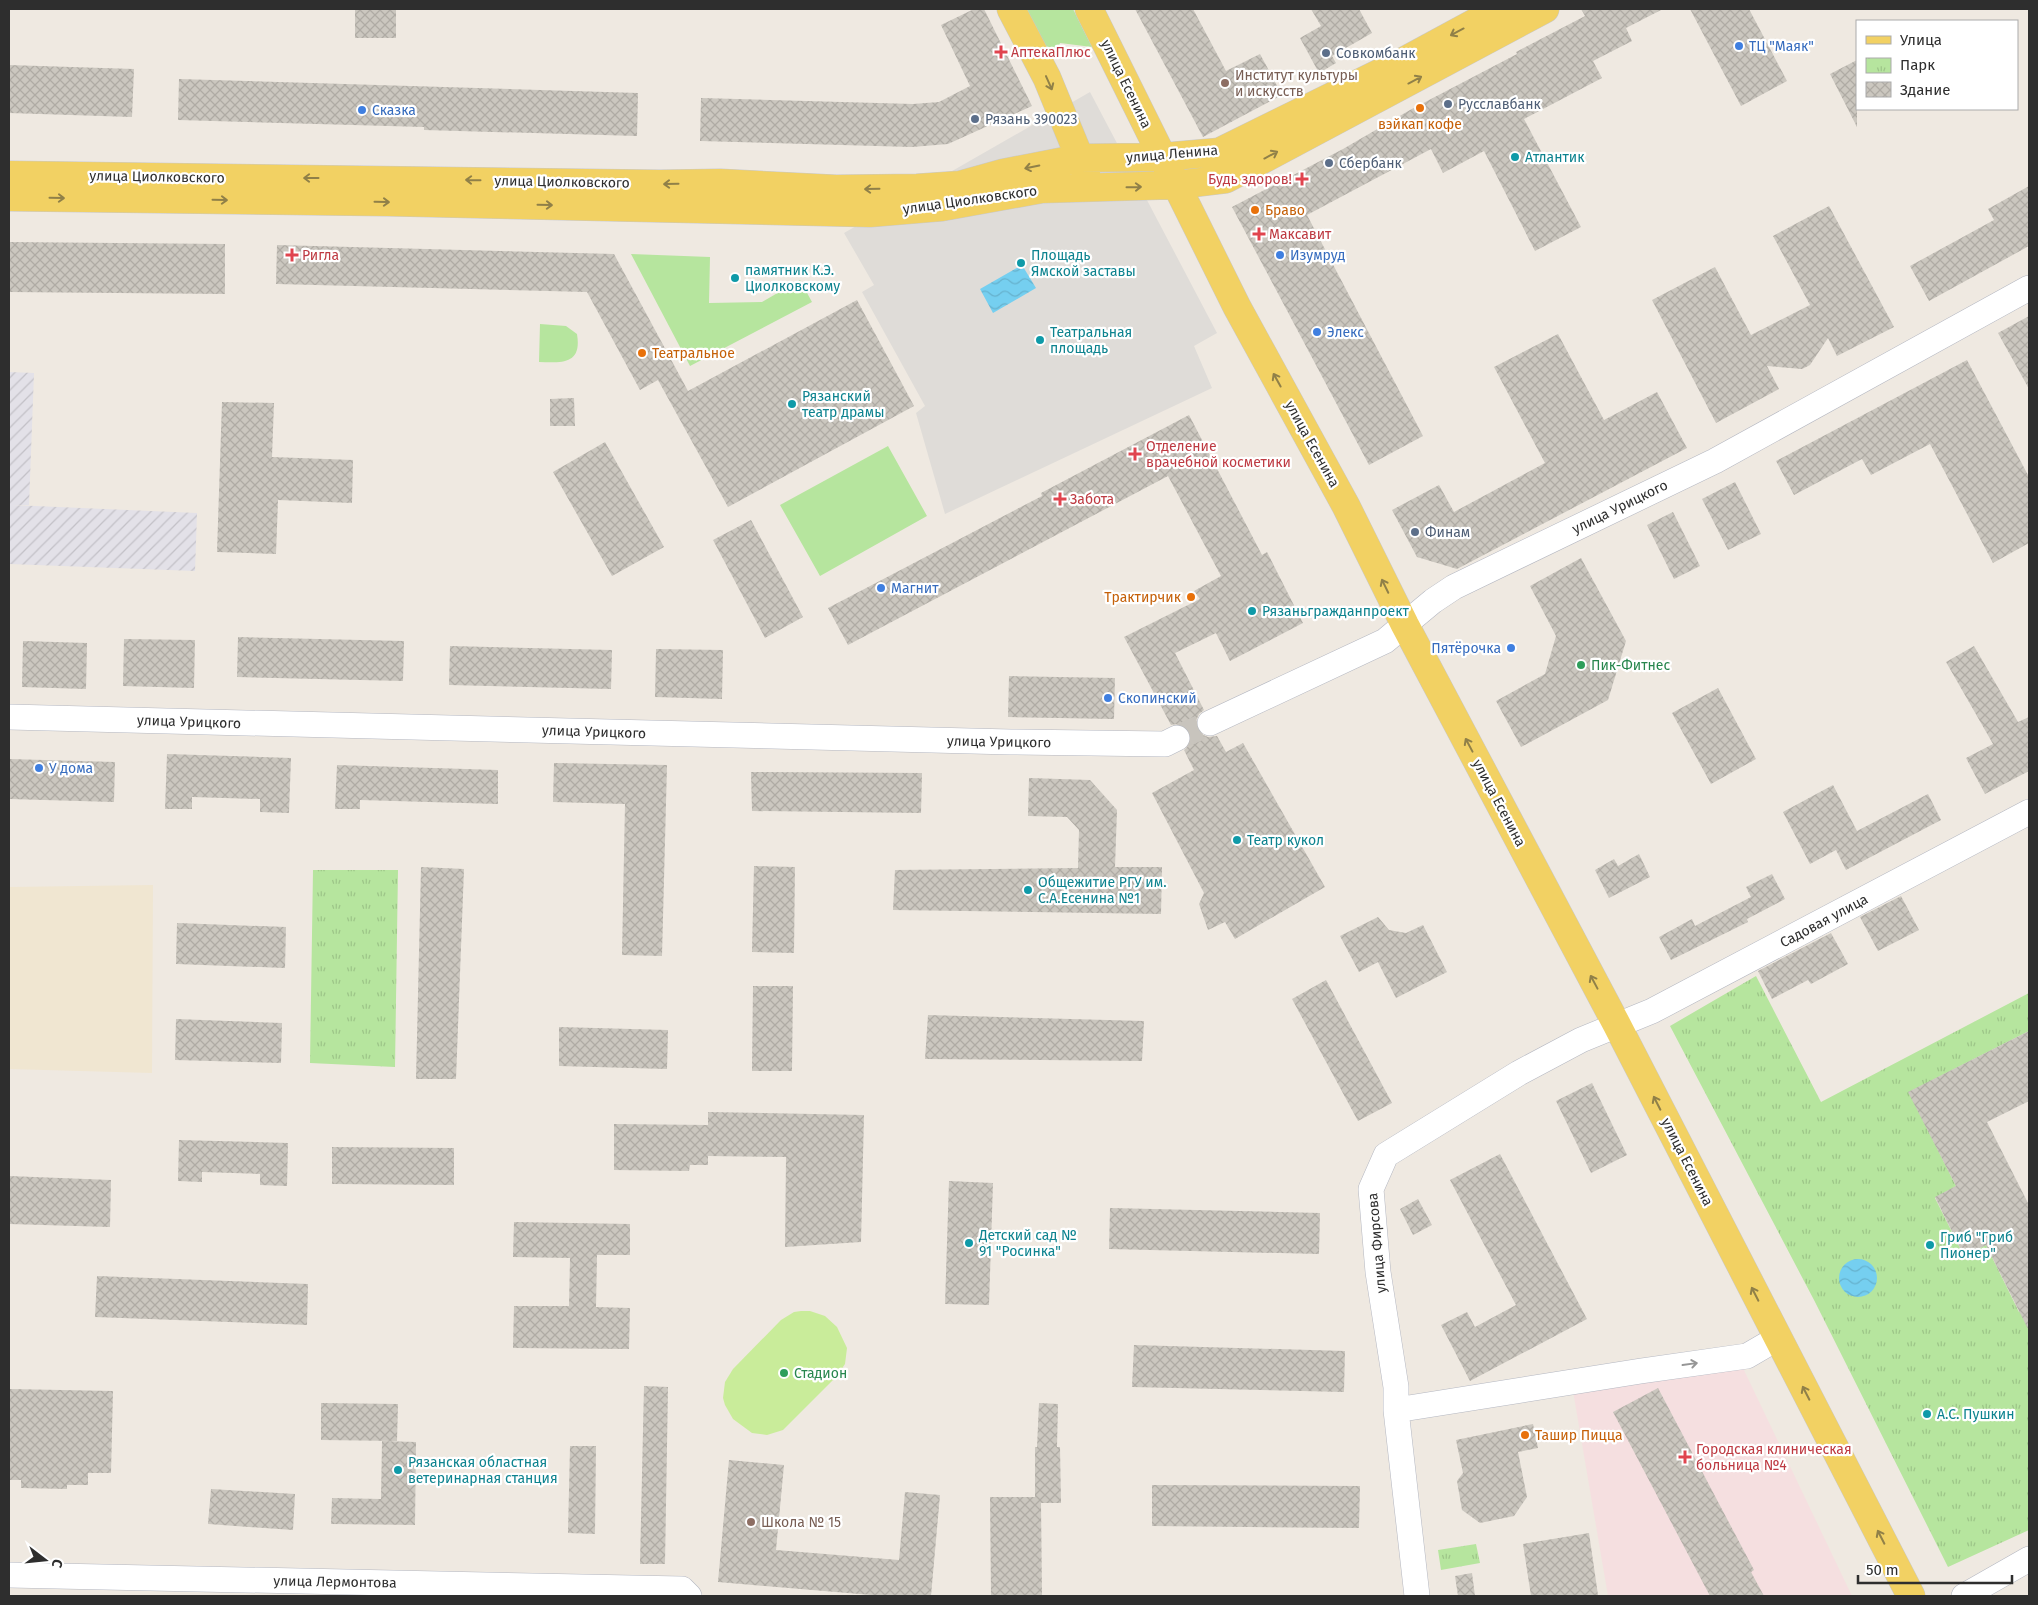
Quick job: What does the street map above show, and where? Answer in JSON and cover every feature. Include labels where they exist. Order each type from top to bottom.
[{"type":"main road","points":[[1010,9],[1047,78],[1092,188]]},
{"type":"main road","name":"улица Есенина","points":[[1089,9],[1237,307],[1346,506],[1405,625],[1617,1025],[1911,1596]]},
{"type":"main road","name":"улица Ленина","points":[[1080,158],[1162,157],[1218,152],[1404,61],[1500,9]]},
{"type":"main road","points":[[1176,185],[1226,179],[1544,9]]},
{"type":"main road","name":"улица Циолковского","points":[[9,175],[660,184],[720,183],[836,190],[960,185],[1003,173],[1080,158]]},
{"type":"main road","name":"улица Циолковского","points":[[9,197],[427,203],[870,213],[942,207],[1042,189],[1176,185]]},
{"type":"street","name":"улица Урицкого","points":[[1210,723],[1386,641],[1433,601],[1454,587],[1715,461],[2029,288]]},
{"type":"street","name":"улица Урицкого","points":[[9,717],[1011,742],[1165,744],[1178,738]]},
{"type":"street","name":"Садовая улица","points":[[1617,1025],[1652,1012],[2029,812]]},
{"type":"street","name":"улица Фирсова","points":[[1417,1596],[1396,1410],[1396,1387],[1378,1272],[1371,1190],[1386,1155],[1519,1073],[1581,1040],[1617,1025]]},
{"type":"street","points":[[1396,1410],[1747,1356],[1778,1338]]},
{"type":"street","points":[[1964,1596],[2029,1559]]},
{"type":"street","name":"улица Лермонтова","points":[[9,1575],[682,1589],[689,1596]]},
{"type":"shaded area","name":"Площадь Ямской заставы","points":[[1090,92],[1217,333],[1194,346],[1212,388],[945,514],[916,413],[925,406],[862,292],[874,285],[844,233]]},
{"type":"shaded area","points":[[9,372],[34,373],[29,505],[12,505],[197,513],[195,571],[9,564]]},
{"type":"shaded area","points":[[153,885],[152,1073],[9,1069],[9,887]]},
{"type":"shaded area","name":"Городская клиническая больница №4","points":[[1743,1368],[1852,1596],[1608,1596],[1573,1391]]},
{"type":"green space","points":[[1020,9],[1073,9],[1092,47],[1060,43],[1050,69]]},
{"type":"green space","points":[[631,254],[710,257],[709,303],[762,302],[800,280],[812,302],[690,366]]},
{"type":"green space","points":[[540,324],[566,326],[577,334],[578,344],[574,356],[569,360],[539,362]]},
{"type":"green space","points":[[888,446],[927,516],[820,576],[780,505]]},
{"type":"green space","points":[[313,870],[398,870],[395,1067],[310,1063]]},
{"type":"green space","points":[[1756,976],[1821,1102],[2029,993],[2029,1031],[1909,1092],[1956,1186],[1935,1198],[1964,1256],[1986,1245],[2019,1312],[2029,1307],[2029,1530],[1948,1567],[1814,1300],[1670,1026]]},
{"type":"green space","name":"Стадион","points":[[810,1311],[825,1316],[837,1327],[847,1348],[845,1364],[836,1377],[783,1430],[767,1435],[752,1433],[733,1419],[725,1405],[723,1398],[725,1382],[733,1369],[781,1320],[794,1312]]},
{"type":"green space","points":[[1476,1544],[1480,1563],[1441,1570],[1438,1550]]},
{"type":"water","points":[[1022,265],[1036,288],[993,313],[980,289]]},
{"type":"water","points":[[1858,1259],[1871,1265],[1877,1278],[1871,1291],[1858,1297],[1845,1291],[1839,1278],[1845,1265]]},
{"type":"building","points":[[355,9],[396,9],[396,38],[355,38]]},
{"type":"building","points":[[974,9],[984,9],[1032,106],[948,144],[912,147],[700,141],[701,98],[913,104],[939,102],[970,86],[941,25]]},
{"type":"building","name":"Институт культуры и искусств","points":[[1135,9],[1193,9],[1226,71],[1260,54],[1282,95],[1203,137]]},
{"type":"building","points":[[1311,9],[1359,9],[1372,33],[1332,56],[1336,63],[1319,73],[1300,38],[1321,26]]},
{"type":"building","points":[[1581,9],[1663,9],[1626,28],[1632,41],[1593,61],[1602,78],[1524,119],[1581,227],[1535,251],[1484,151],[1443,173],[1431,149],[1307,215],[1423,436],[1369,465],[1232,207],[1343,149],[1410,110],[1585,16]]},
{"type":"building","name":"ТЦ \"Маяк\"","points":[[1690,9],[1749,9],[1787,81],[1741,106]]},
{"type":"building","points":[[1856,61],[1857,127],[1830,74]]},
{"type":"building","points":[[9,65],[134,69],[132,117],[9,113]]},
{"type":"building","points":[[179,79],[638,93],[637,136],[424,130],[424,127],[178,120]]},
{"type":"building","points":[[2029,186],[2029,246],[1929,301],[1910,266],[1994,220],[1988,209]]},
{"type":"building","points":[[1829,206],[1894,327],[1837,356],[1828,338],[1810,365],[1802,369],[1767,366],[1779,389],[1716,423],[1652,300],[1715,267],[1751,335],[1810,305],[1773,236]]},
{"type":"building","points":[[9,242],[225,244],[225,294],[9,292]]},
{"type":"building","points":[[277,245],[614,254],[688,391],[857,300],[914,406],[728,507],[658,380],[640,390],[587,292],[276,284]]},
{"type":"building","points":[[2029,316],[2029,389],[1998,333]]},
{"type":"building","points":[[1558,334],[1604,420],[1657,392],[1687,448],[1457,569],[1417,557],[1392,510],[1439,485],[1454,512],[1545,463],[1494,367]]},
{"type":"building","points":[[1967,360],[2029,477],[2029,543],[1993,563],[1930,444],[1871,475],[1862,459],[1794,495],[1776,461]]},
{"type":"building","points":[[574,398],[575,426],[550,426],[550,399]]},
{"type":"building","points":[[222,402],[274,403],[272,457],[353,460],[352,503],[278,500],[276,554],[217,552]]},
{"type":"building","points":[[1189,415],[1262,555],[1267,552],[1303,623],[1230,661],[1216,633],[1175,653],[1204,710],[1199,714],[1196,721],[1197,730],[1208,737],[1217,736],[1226,752],[1243,743],[1325,887],[1235,939],[1225,922],[1208,930],[1199,904],[1204,893],[1152,793],[1194,770],[1184,750],[1189,745],[1191,739],[1190,732],[1184,726],[1171,725],[1124,637],[1200,599],[1194,591],[1221,576],[1168,476],[848,645],[828,608],[1042,496],[1041,493]]},
{"type":"building","points":[[605,442],[664,547],[612,576],[553,472]]},
{"type":"building","points":[[1735,482],[1761,534],[1728,550],[1702,499]]},
{"type":"building","points":[[1673,512],[1700,566],[1674,579],[1647,525]]},
{"type":"building","points":[[751,520],[803,617],[765,638],[713,540]]},
{"type":"building","points":[[1581,558],[1626,641],[1608,700],[1521,747],[1496,701],[1545,674],[1556,636],[1530,586]]},
{"type":"building","points":[[238,637],[404,641],[403,681],[237,677]]},
{"type":"building","points":[[124,639],[195,640],[194,688],[123,686]]},
{"type":"building","points":[[23,641],[87,643],[86,689],[22,687]]},
{"type":"building","points":[[450,646],[612,650],[611,689],[449,685]]},
{"type":"building","points":[[1974,646],[2018,722],[2029,717],[2029,771],[1985,794],[1966,758],[1993,744],[1946,662]]},
{"type":"building","points":[[656,649],[723,650],[722,699],[655,697]]},
{"type":"building","points":[[1009,676],[1115,678],[1114,719],[1008,717]]},
{"type":"building","points":[[1718,688],[1756,759],[1711,784],[1672,713]]},
{"type":"building","points":[[167,754],[291,758],[289,813],[260,812],[260,799],[192,797],[192,809],[165,809]]},
{"type":"building","points":[[9,759],[115,762],[114,802],[9,799]]},
{"type":"building","points":[[554,763],[667,765],[662,956],[622,955],[625,804],[553,802]]},
{"type":"building","points":[[337,765],[498,770],[498,804],[360,800],[360,809],[335,809]]},
{"type":"building","points":[[751,772],[922,773],[921,813],[752,811]]},
{"type":"building","name":"Общежитие РГУ им. С.А.Есенина №1","points":[[1029,778],[1090,780],[1117,810],[1115,867],[1162,867],[1161,914],[893,910],[895,870],[1078,868],[1079,830],[1067,817],[1028,816]]},
{"type":"building","points":[[1833,785],[1857,831],[1928,794],[1941,820],[1846,870],[1836,850],[1810,864],[1783,812]]},
{"type":"building","points":[[1639,854],[1650,877],[1609,898],[1595,870],[1614,859],[1618,866]]},
{"type":"building","points":[[754,866],[795,867],[794,953],[752,952]]},
{"type":"building","points":[[421,867],[464,869],[456,1079],[416,1079]]},
{"type":"building","points":[[1772,874],[1785,899],[1747,919],[1748,922],[1671,960],[1659,937],[1692,919],[1695,926],[1751,897],[1746,887]]},
{"type":"building","points":[[1901,896],[1919,930],[1878,951],[1860,917]]},
{"type":"building","points":[[1378,917],[1389,930],[1406,933],[1423,925],[1447,972],[1396,998],[1378,962],[1359,972],[1340,936]]},
{"type":"building","points":[[177,923],[286,927],[285,968],[176,964]]},
{"type":"building","points":[[1831,933],[1848,964],[1811,984],[1808,980],[1772,999],[1758,971]]},
{"type":"building","points":[[1326,980],[1392,1103],[1358,1121],[1292,999]]},
{"type":"building","points":[[753,986],[793,986],[792,1071],[752,1071]]},
{"type":"building","points":[[928,1015],[1144,1021],[1142,1061],[925,1059]]},
{"type":"building","points":[[176,1019],[282,1023],[281,1063],[175,1060]]},
{"type":"building","points":[[559,1027],[668,1030],[667,1069],[559,1066]]},
{"type":"building","points":[[2029,1031],[2029,1101],[1987,1122],[2029,1205],[2029,1331],[1986,1245],[1964,1256],[1935,1197],[1956,1186],[1908,1092]]},
{"type":"building","points":[[1592,1083],[1627,1155],[1591,1173],[1556,1101]]},
{"type":"building","points":[[708,1112],[864,1115],[861,1242],[785,1247],[786,1157],[708,1156],[708,1165],[690,1165],[689,1171],[614,1170],[614,1124],[708,1125]]},
{"type":"building","points":[[179,1140],[288,1143],[287,1186],[260,1185],[260,1174],[202,1172],[202,1182],[178,1181]]},
{"type":"building","points":[[332,1147],[454,1148],[454,1185],[332,1184]]},
{"type":"building","points":[[1500,1154],[1587,1319],[1470,1381],[1441,1325],[1467,1312],[1475,1327],[1516,1305],[1450,1180]]},
{"type":"building","points":[[9,1176],[111,1180],[110,1227],[9,1224]]},
{"type":"building","name":"Детский сад № 91 \"Росинка\"","points":[[949,1181],[993,1183],[989,1305],[945,1304]]},
{"type":"building","points":[[1418,1199],[1432,1225],[1413,1235],[1400,1209]]},
{"type":"building","points":[[1110,1208],[1320,1213],[1319,1254],[1109,1249]]},
{"type":"building","points":[[514,1222],[630,1224],[630,1255],[597,1255],[596,1307],[630,1308],[629,1349],[513,1348],[514,1306],[569,1306],[570,1258],[513,1257]]},
{"type":"building","points":[[97,1276],[308,1284],[307,1325],[95,1317]]},
{"type":"building","points":[[1134,1345],[1345,1351],[1344,1392],[1132,1387]]},
{"type":"building","points":[[644,1386],[668,1387],[665,1564],[640,1564]]},
{"type":"building","name":"Городская клиническая больница №4","points":[[1658,1388],[1754,1570],[1751,1572],[1764,1596],[1710,1596],[1613,1412]]},
{"type":"building","points":[[10,1389],[113,1391],[111,1473],[88,1473],[88,1485],[67,1485],[67,1489],[21,1488],[21,1480],[9,1480]]},
{"type":"building","points":[[321,1403],[398,1404],[397,1441],[321,1440]]},
{"type":"building","points":[[1039,1403],[1058,1404],[1057,1447],[1060,1447],[1061,1503],[1041,1503],[1042,1596],[991,1596],[990,1497],[1035,1497],[1035,1447],[1037,1447]]},
{"type":"building","points":[[1533,1424],[1538,1448],[1518,1452],[1527,1497],[1514,1516],[1480,1523],[1462,1510],[1457,1481],[1463,1473],[1456,1440]]},
{"type":"building","name":"Рязанская областная ветеринарная станция","points":[[382,1441],[416,1442],[415,1525],[331,1524],[332,1498],[381,1499]]},
{"type":"building","points":[[570,1446],[596,1446],[595,1534],[568,1533]]},
{"type":"building","name":"Школа № 15","points":[[729,1460],[784,1465],[776,1550],[899,1560],[905,1492],[940,1495],[931,1596],[883,1596],[718,1582]]},
{"type":"building","points":[[1152,1485],[1360,1486],[1359,1528],[1152,1526]]},
{"type":"building","points":[[211,1489],[295,1494],[293,1530],[208,1524]]},
{"type":"building","points":[[1589,1533],[1598,1595],[1531,1596],[1523,1544]]},
{"type":"building","points":[[1472,1573],[1475,1596],[1458,1596],[1455,1576]]},
{"type":"tunnel","points":[[1177,738],[1210,723]]},
{"type":"place","name":"ТЦ \"Маяк\"","points":[[1739,46]]},
{"type":"place","name":"АптекаПлюс","points":[[1001,52]]},
{"type":"place","name":"Совкомбанк","points":[[1326,53]]},
{"type":"place","name":"Институт культуры и искусств","points":[[1225,83]]},
{"type":"place","name":"Русславбанк","points":[[1448,104]]},
{"type":"place","name":"вэйкап кофе","points":[[1420,108]]},
{"type":"place","name":"Сказка","points":[[362,110]]},
{"type":"place","name":"Рязань 390023","points":[[975,119]]},
{"type":"place","name":"Атлантик","points":[[1515,157]]},
{"type":"place","name":"Сбербанк","points":[[1329,163]]},
{"type":"place","name":"Будь здоров!","points":[[1302,179]]},
{"type":"place","name":"Браво","points":[[1255,210]]},
{"type":"place","name":"Максавит","points":[[1259,234]]},
{"type":"place","name":"Ригла","points":[[292,255]]},
{"type":"place","name":"Изумруд","points":[[1280,255]]},
{"type":"place","name":"Площадь Ямской заставы","points":[[1021,263]]},
{"type":"place","name":"памятник К.Э. Циолковскому","points":[[735,278]]},
{"type":"place","name":"Элекс","points":[[1317,332]]},
{"type":"place","name":"Театральная площадь","points":[[1040,340]]},
{"type":"place","name":"Театральное","points":[[642,353]]},
{"type":"place","name":"Рязанский театр драмы","points":[[792,404]]},
{"type":"place","name":"Отделение врачебной косметики","points":[[1135,454]]},
{"type":"place","name":"Забота","points":[[1060,499]]},
{"type":"place","name":"Финам","points":[[1415,532]]},
{"type":"place","name":"Магнит","points":[[881,588]]},
{"type":"place","name":"Трактирчик","points":[[1191,597]]},
{"type":"place","name":"Рязаньгражданпроект","points":[[1252,611]]},
{"type":"place","name":"Пятёрочка","points":[[1511,648]]},
{"type":"place","name":"Пик-Фитнес","points":[[1581,665]]},
{"type":"place","name":"Скопинский","points":[[1108,698]]},
{"type":"place","name":"У дома","points":[[39,768]]},
{"type":"place","name":"Театр кукол","points":[[1237,840]]},
{"type":"place","name":"Общежитие РГУ им. С.А.Есенина №1","points":[[1028,890]]},
{"type":"place","name":"Детский сад № 91 \"Росинка\"","points":[[969,1243]]},
{"type":"place","name":"Гриб \"Гриб Пионер\"","points":[[1930,1245]]},
{"type":"place","name":"Стадион","points":[[784,1373]]},
{"type":"place","name":"А.С. Пушкин","points":[[1927,1414]]},
{"type":"place","name":"Ташир Пицца","points":[[1525,1435]]},
{"type":"place","name":"Городская клиническая больница №4","points":[[1685,1457]]},
{"type":"place","name":"Рязанская областная ветеринарная станция","points":[[398,1470]]},
{"type":"place","name":"Школа № 15","points":[[751,1522]]}]
